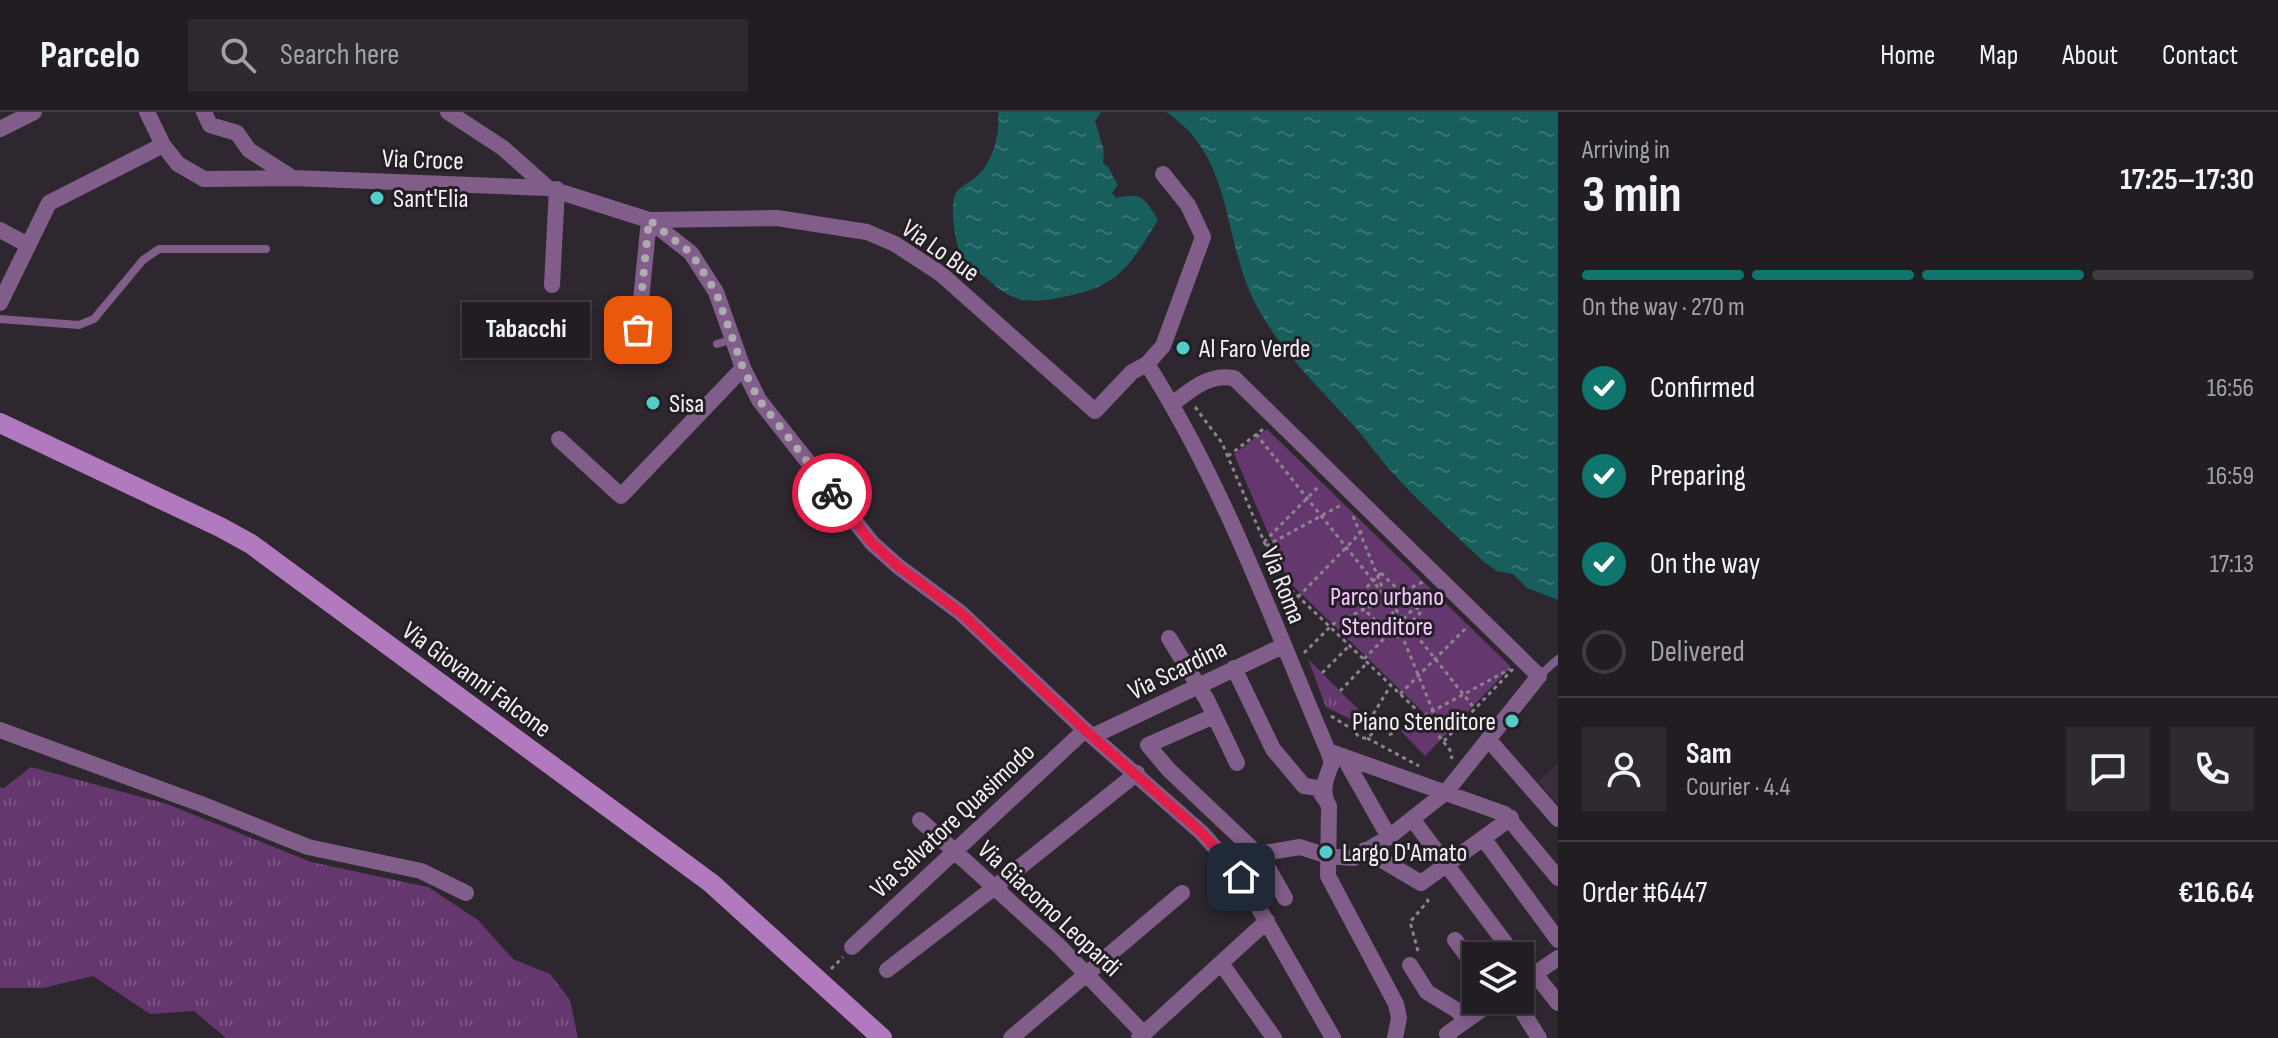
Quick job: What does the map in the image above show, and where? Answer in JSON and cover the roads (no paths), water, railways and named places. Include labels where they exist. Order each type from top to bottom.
[{"type":"street","points":[[0,129],[34,112]]},
{"type":"street","points":[[0,303],[49,203],[163,145],[147,112]]},
{"type":"street","points":[[204,112],[210,125],[237,133],[249,150],[293,178]]},
{"type":"street","points":[[448,112],[503,148],[553,189],[552,285]]},
{"type":"street","name":"Via Croce","points":[[163,145],[178,164],[204,179],[293,178],[553,189],[649,220]]},
{"type":"street","points":[[1147,364],[1163,346],[1203,237],[1188,205],[1163,174]]},
{"type":"street","name":"Via Lo Bue","points":[[649,220],[777,218],[867,232],[895,244],[941,274],[1095,411],[1132,372],[1147,364]]},
{"type":"street","points":[[638,330],[649,220]]},
{"type":"street","points":[[649,220],[691,253],[716,292],[725,342],[759,400],[872,543],[961,613],[1202,833],[1241,877],[1333,1038]]},
{"type":"street","points":[[0,230],[28,245]]},
{"type":"street","name":"Via Roma","points":[[1147,364],[1179,399],[1283,646],[1335,754],[1325,779],[1324,798],[1329,806],[1330,835],[1328,876],[1396,1004],[1399,1018],[1395,1038]]},
{"type":"street","points":[[559,439],[621,496],[743,368]]},
{"type":"street","points":[[1179,399],[1214,377],[1234,378],[1539,676],[1446,792],[1389,837],[1354,858],[1328,856],[1300,847],[1258,854]]},
{"type":"street","name":"Via Giovanni Falcone","points":[[0,423],[251,544],[711,883],[882,1038]]},
{"type":"street","points":[[1169,638],[1237,763]]},
{"type":"street","name":"Via Scardina","points":[[1089,733],[1283,646]]},
{"type":"street","points":[[1234,668],[1273,749],[1304,786],[1318,788],[1324,798]]},
{"type":"street","points":[[1214,716],[1148,745],[1168,769],[1258,854],[1285,898]]},
{"type":"street","points":[[0,730],[308,847],[421,871],[466,893]]},
{"type":"street","name":"Via Salvatore Quasimodo","points":[[852,947],[954,851],[1089,733]]},
{"type":"street","points":[[1488,739],[1558,819]]},
{"type":"street","points":[[1335,754],[1511,818],[1558,878]]},
{"type":"street","points":[[1335,754],[1389,837]]},
{"type":"street","points":[[887,970],[1137,773]]},
{"type":"street","points":[[1365,850],[1421,883],[1511,818]]},
{"type":"street","name":"Via Giacomo Leopardi","points":[[920,820],[1086,974],[1142,1036]]},
{"type":"street","points":[[1413,820],[1505,942]]},
{"type":"street","points":[[1483,838],[1558,940]]},
{"type":"street","points":[[1011,1038],[1182,893]]},
{"type":"street","points":[[1142,1036],[1267,921]]},
{"type":"street","points":[[1455,940],[1462,949]]},
{"type":"street","points":[[1534,975],[1558,958]]},
{"type":"street","points":[[1221,963],[1270,1037]]},
{"type":"street","points":[[1410,965],[1427,992],[1458,1011],[1465,1021]]},
{"type":"street","points":[[1534,982],[1558,1003]]},
{"type":"street","points":[[1449,1038],[1447,1034],[1475,1014]]},
{"type":"street","points":[[1524,1014],[1539,1038]]},
{"type":"lane","points":[[0,319],[87,323],[94,319],[143,260],[159,249],[266,249]]},
{"type":"lane","points":[[1539,676],[1558,659]]},
{"type":"water","points":[[998,112],[1101,112],[1095,121],[1104,151],[1103,163],[1118,185],[1112,193],[1116,198],[1142,198],[1158,220],[1129,264],[1108,282],[1078,294],[1046,300],[1019,299],[1003,292],[963,258],[954,226],[954,199],[960,188],[981,172],[991,157],[998,130]]},
{"type":"water","points":[[1166,112],[1558,112],[1558,600],[1527,588],[1513,574],[1497,571],[1484,562],[1403,484],[1295,362],[1270,328],[1249,290],[1214,170],[1187,129]]},
{"type":"place","name":"Sant'Elia","points":[[377,198]]},
{"type":"place","name":"Tabacchi","points":[[638,330]]},
{"type":"place","name":"Al Faro Verde","points":[[1183,348]]},
{"type":"place","name":"Sisa","points":[[653,403]]},
{"type":"place","name":"Piano Stenditore","points":[[1512,721]]},
{"type":"place","name":"Largo D'Amato","points":[[1326,852]]},
{"type":"park label","name":"Parco urbano Stenditore","points":[[1387,611]]}]
